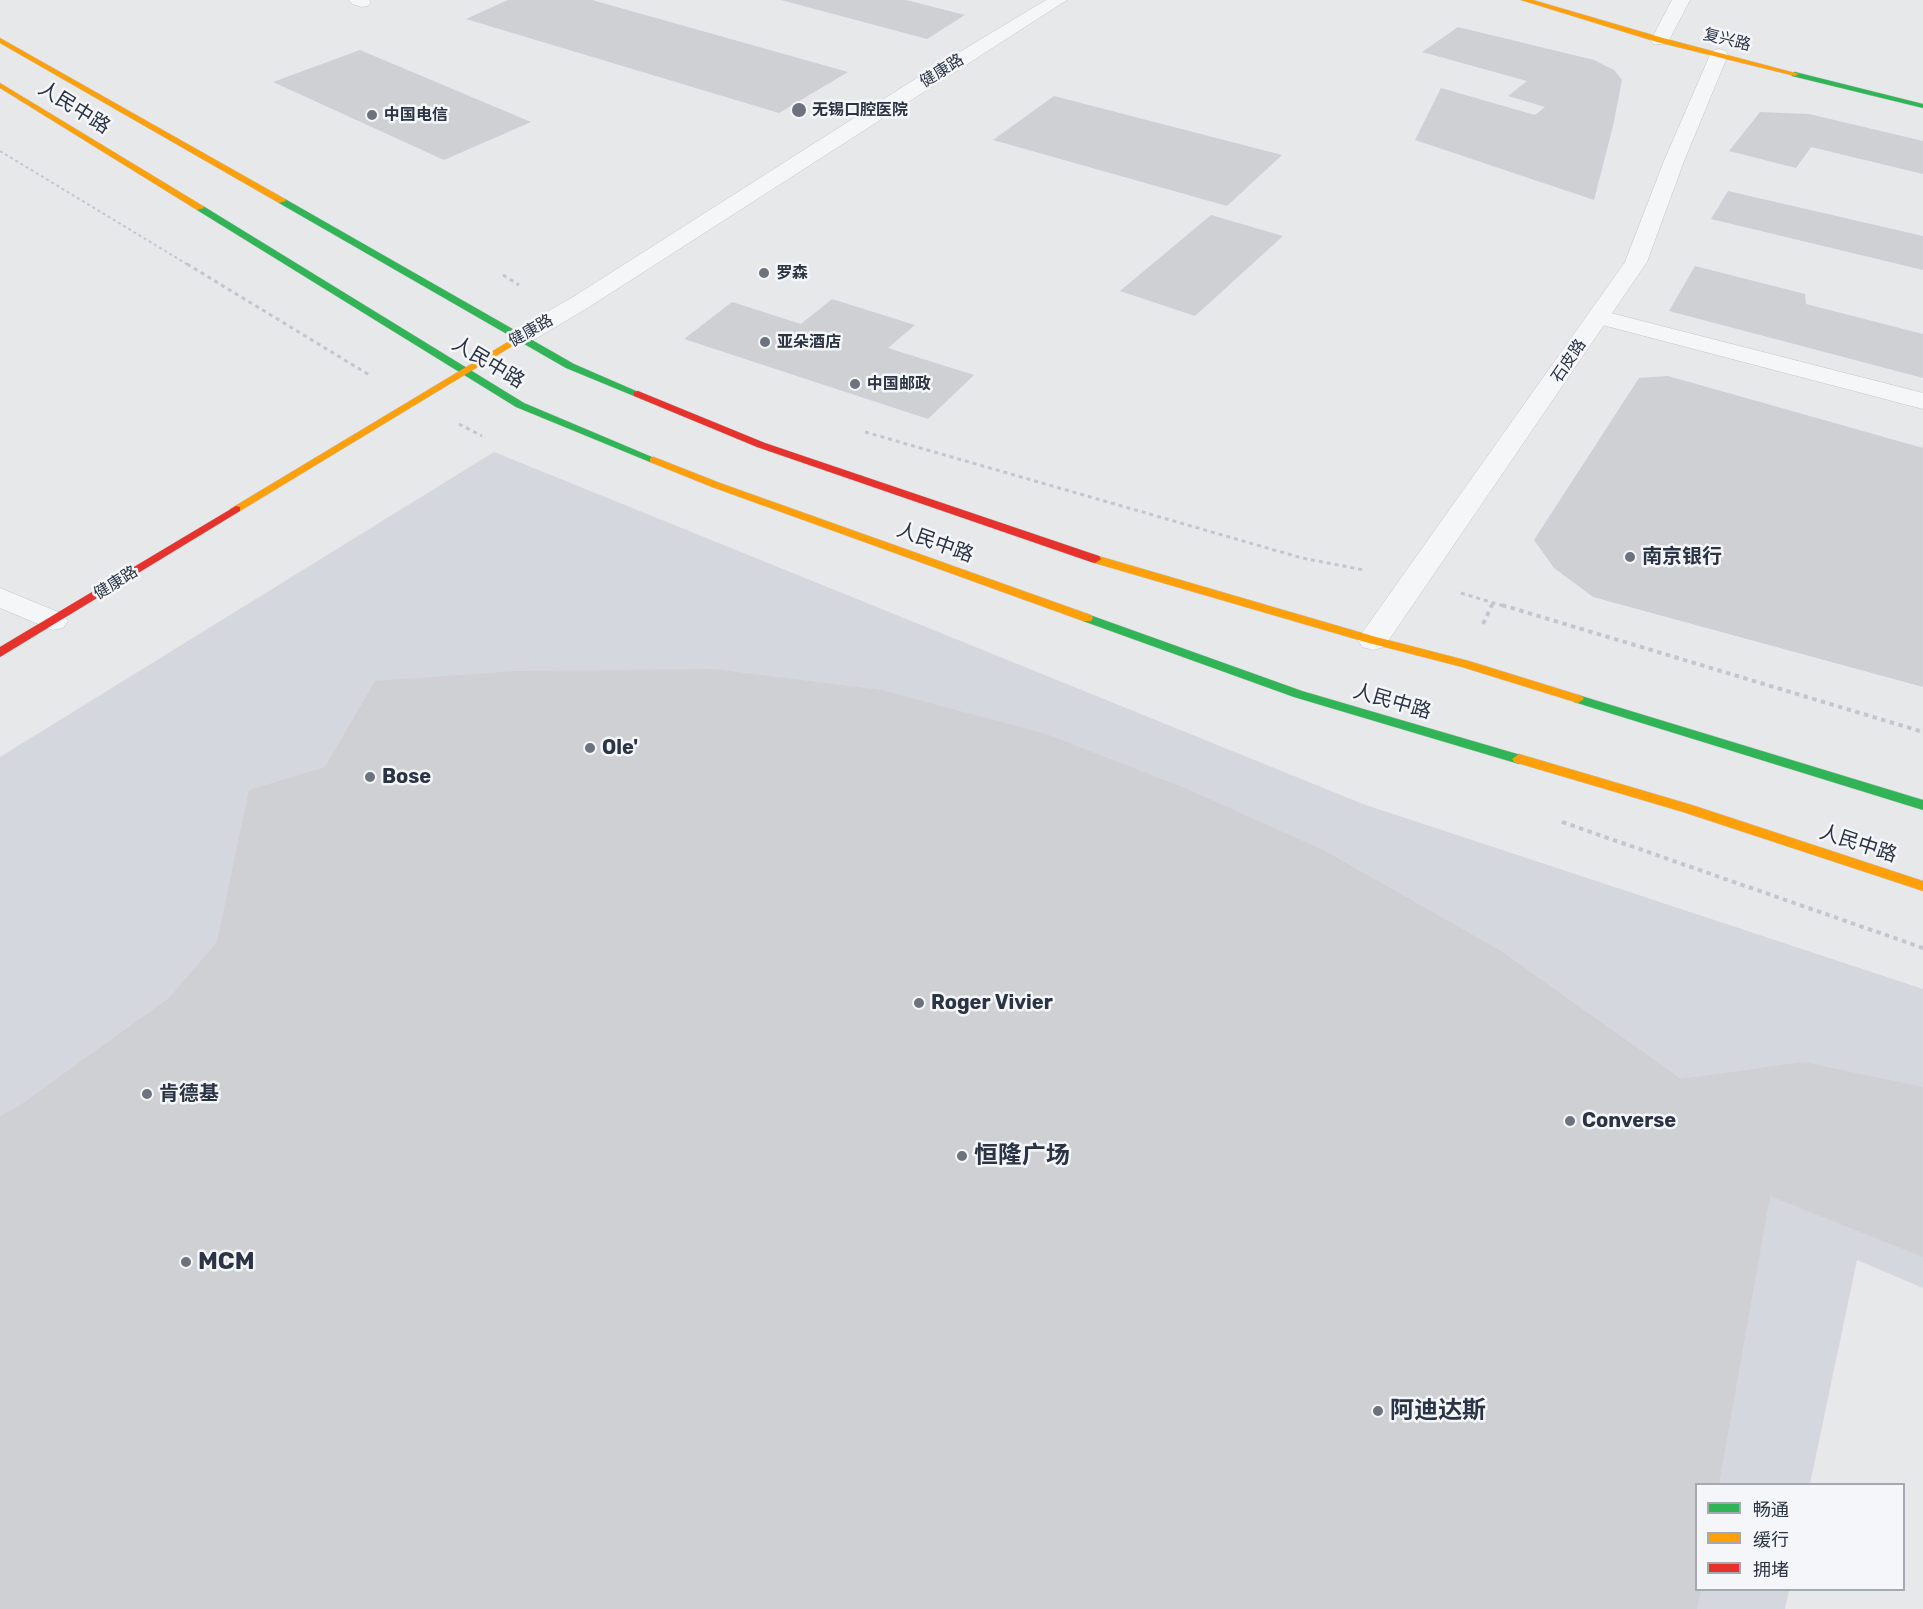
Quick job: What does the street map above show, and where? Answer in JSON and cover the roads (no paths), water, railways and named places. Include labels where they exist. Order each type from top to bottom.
[{"type":"main road","name":"复兴路","points":[[1525,0],[1719,56],[1923,106]]},
{"type":"main road","name":"人民中路","points":[[0,40],[570,366],[761,445],[1122,568],[1465,664],[1923,805]]},
{"type":"main road","name":"人民中路","points":[[0,85],[520,405],[716,485],[1298,694],[1687,808],[1923,886]]},
{"type":"main road","name":"健康路","points":[[0,653],[521,337]]},
{"type":"street","name":"健康路","points":[[521,337],[560,315],[927,80],[1058,0]]},
{"type":"street","points":[[1660,40],[1681,0]]},
{"type":"street","name":"石皮路","points":[[1373,640],[1636,262],[1674,161],[1719,56]]},
{"type":"street","points":[[1599,317],[1923,401]]},
{"type":"street","points":[[0,597],[52,621]]},
{"type":"place","name":"无锡口腔医院","points":[[799,110]]},
{"type":"place","name":"中国电信","points":[[372,115]]},
{"type":"place","name":"罗森","points":[[764,273]]},
{"type":"place","name":"亚朵酒店","points":[[765,342]]},
{"type":"place","name":"中国邮政","points":[[855,384]]},
{"type":"place","name":"南京银行","points":[[1630,557]]},
{"type":"place","name":"Ole'","points":[[590,748]]},
{"type":"place","name":"Bose","points":[[370,777]]},
{"type":"place","name":"Roger Vivier","points":[[919,1003]]},
{"type":"place","name":"肯德基","points":[[147,1094]]},
{"type":"place","name":"Converse","points":[[1570,1121]]},
{"type":"place","name":"恒隆广场","points":[[962,1156]]},
{"type":"place","name":"MCM","points":[[186,1262]]},
{"type":"place","name":"阿迪达斯","points":[[1378,1411]]}]
